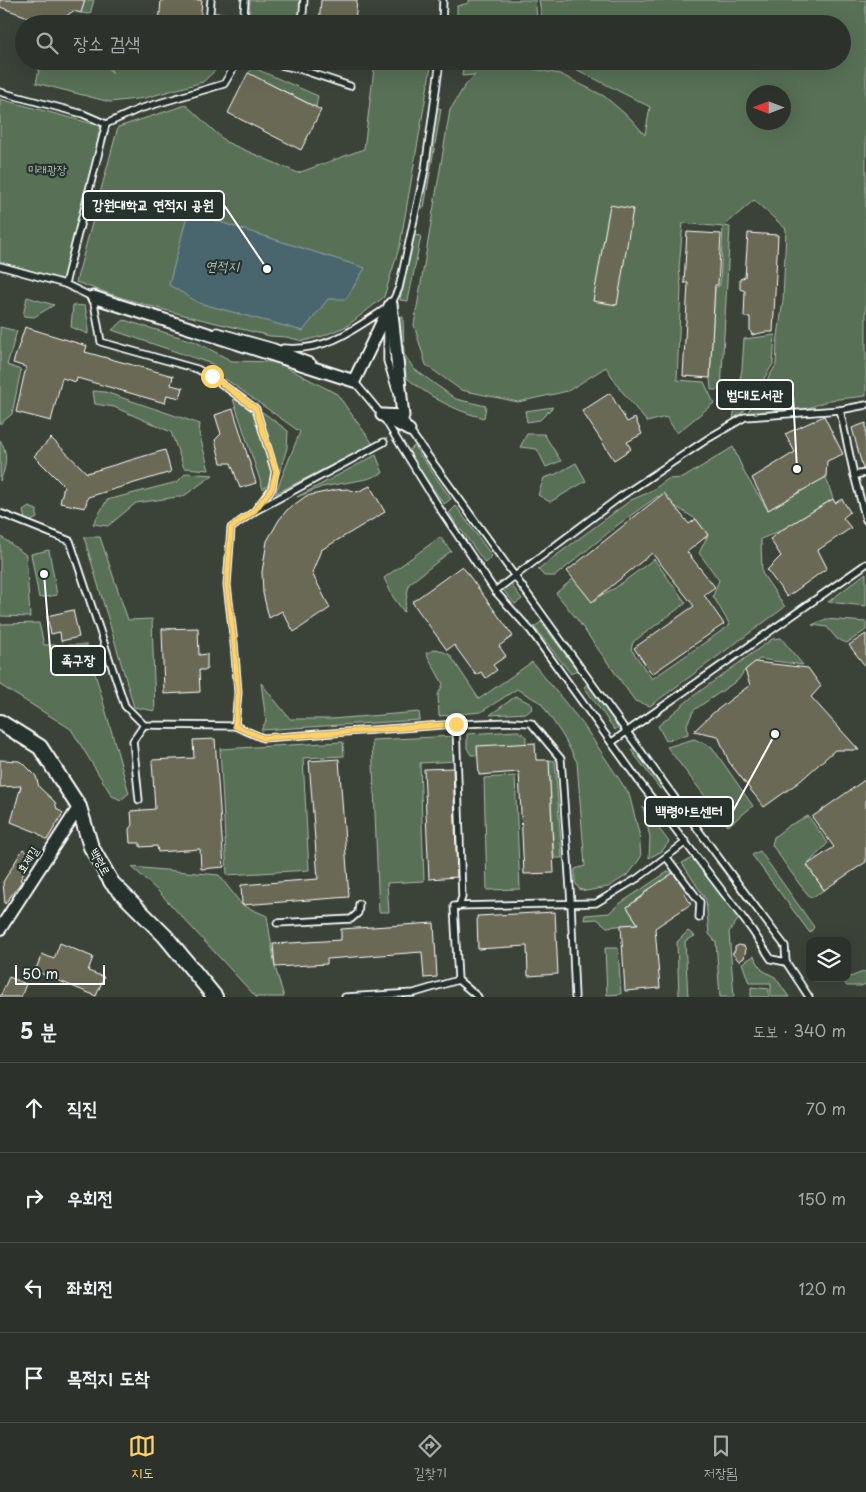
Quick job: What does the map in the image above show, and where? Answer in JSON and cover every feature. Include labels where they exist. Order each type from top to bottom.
[{"type":"street","points":[[93,298],[356,377],[389,308]]},
{"type":"street","points":[[382,415],[403,416],[389,308]]},
{"type":"street","name":"백령로","points":[[0,722],[40,747],[80,807],[91,847],[112,883],[165,936],[215,997]]},
{"type":"street","name":"효제길","points":[[0,929],[80,807]]},
{"type":"lane","points":[[210,15],[211,0]]},
{"type":"lane","points":[[244,15],[245,0]]},
{"type":"lane","points":[[303,15],[304,0]]},
{"type":"lane","points":[[442,15],[443,0]]},
{"type":"lane","points":[[0,92],[83,114],[106,124],[139,109],[224,84],[232,70]]},
{"type":"lane","points":[[302,70],[350,86]]},
{"type":"lane","points":[[274,347],[295,349],[329,343],[389,308],[399,288],[425,169],[439,70]]},
{"type":"lane","points":[[65,284],[106,124]]},
{"type":"lane","points":[[0,266],[65,284],[93,298],[274,347],[356,377],[495,591],[531,631],[752,930],[770,960],[786,962]]},
{"type":"lane","points":[[93,298],[101,342],[197,369],[212,376],[256,409],[276,472],[272,488],[255,510]]},
{"type":"lane","points":[[495,591],[620,497],[704,441],[745,417],[840,410],[866,405]]},
{"type":"lane","points":[[840,410],[854,476],[866,520]]},
{"type":"lane","points":[[382,415],[409,430]]},
{"type":"lane","points":[[403,416],[409,430],[717,857],[785,946],[786,962],[809,997]]},
{"type":"lane","points":[[235,726],[238,692],[227,585],[231,528],[255,510],[384,442]]},
{"type":"lane","points":[[854,476],[866,473]]},
{"type":"lane","points":[[0,513],[70,541],[125,706],[144,725],[235,726],[263,738],[456,724],[531,723],[561,759],[571,903],[575,997]]},
{"type":"lane","points":[[612,742],[866,564]]},
{"type":"lane","points":[[456,724],[462,897],[459,906]]},
{"type":"lane","points":[[140,800],[134,741],[144,725]]},
{"type":"lane","points":[[478,997],[458,980],[454,906],[596,903],[638,878],[686,842]]},
{"type":"lane","points":[[667,858],[700,902],[699,918]]},
{"type":"lane","points":[[277,923],[351,919],[358,913],[359,904]]},
{"type":"lane","points":[[345,997],[414,993],[458,980]]},
{"type":"green space","points":[[85,0],[94,0],[90,14],[81,13]]},
{"type":"green space","points":[[250,0],[300,0],[299,15],[249,15]]},
{"type":"green space","points":[[469,0],[535,0],[537,15],[457,15],[457,6],[469,3]]},
{"type":"green space","points":[[539,0],[866,0],[866,396],[830,400],[795,413],[745,417],[776,365],[783,301],[786,229],[754,200],[724,226],[730,227],[721,390],[711,390],[710,378],[715,288],[720,285],[723,227],[683,223],[679,268],[681,288],[677,380],[704,382],[714,403],[677,433],[666,417],[647,422],[620,389],[606,367],[568,391],[518,402],[461,390],[426,365],[414,325],[450,110],[464,87],[475,75],[462,76],[463,70],[538,70],[560,74],[604,96],[631,119],[645,135],[650,107],[578,70],[851,70],[851,15],[542,15]]},
{"type":"green space","points":[[210,12],[234,14],[234,15],[210,15]]},
{"type":"green space","points":[[39,70],[109,70],[113,73],[111,70],[216,70],[203,82],[145,98],[110,102],[36,83]]},
{"type":"green space","points":[[252,70],[259,70],[318,96],[316,107],[248,73]]},
{"type":"green space","points":[[374,70],[430,70],[400,245],[384,297],[347,326],[323,336],[303,341],[270,336],[148,305],[76,282],[118,127],[186,105],[226,142],[298,173],[364,149]]},
{"type":"green space","name":"미래광장","points":[[0,99],[101,126],[98,136],[103,137],[65,284],[0,266]]},
{"type":"green space","points":[[437,107],[441,109],[424,208],[420,208]]},
{"type":"green space","points":[[413,235],[421,236],[408,301],[400,300]]},
{"type":"green space","points":[[27,297],[54,305],[34,317],[23,316]]},
{"type":"green space","points":[[73,305],[85,306],[88,334],[71,327]]},
{"type":"green space","points":[[394,316],[403,317],[404,354],[414,369],[456,399],[486,406],[484,418],[461,411],[440,401],[402,374]]},
{"type":"green space","points":[[124,320],[196,342],[232,361],[276,362],[337,394],[373,444],[275,494],[300,432],[224,378],[212,364],[112,330]]},
{"type":"green space","points":[[0,327],[17,331],[7,365],[21,370],[12,414],[0,424]]},
{"type":"green space","points":[[775,335],[773,364],[744,411],[733,419],[742,369],[744,339]]},
{"type":"green space","points":[[93,391],[105,392],[200,424],[199,433],[209,470],[184,468],[171,432],[114,407],[95,404]]},
{"type":"green space","points":[[233,399],[264,413],[288,431],[287,448],[278,477],[263,489]]},
{"type":"green space","points":[[553,407],[540,420],[527,422],[525,411]]},
{"type":"green space","points":[[527,434],[544,434],[561,461],[546,467],[537,449],[520,447]]},
{"type":"green space","points":[[0,440],[5,450],[6,460],[0,481]]},
{"type":"green space","points":[[414,446],[451,499],[444,504],[407,452]]},
{"type":"green space","points":[[733,447],[745,474],[768,510],[826,477],[833,499],[780,531],[761,539],[762,573],[785,607],[650,706],[635,701],[556,593],[574,578],[594,599],[615,588],[654,559],[686,603],[633,642],[631,649],[652,679],[730,625],[713,596],[719,580],[699,553],[708,535],[696,519],[658,496],[619,524],[555,576],[544,576],[538,569],[631,500],[650,492],[668,479],[683,478]]},
{"type":"green space","points":[[376,455],[383,473],[367,479],[322,487],[297,497]]},
{"type":"green space","points":[[576,463],[586,481],[550,502],[538,495],[544,478]]},
{"type":"green space","points":[[186,473],[213,475],[184,496],[136,503],[108,526],[93,524],[107,500],[177,482]]},
{"type":"green space","points":[[456,506],[492,556],[485,563],[449,513]]},
{"type":"green space","points":[[29,507],[37,510],[37,518],[31,521],[25,519],[23,511]]},
{"type":"green space","points":[[0,536],[26,555],[30,617],[0,616]]},
{"type":"green space","points":[[84,537],[100,537],[128,620],[152,619],[155,711],[134,707]]},
{"type":"green space","points":[[440,537],[451,551],[409,584],[404,612],[393,597],[384,578]]},
{"type":"green space","points":[[49,550],[57,595],[39,598],[31,554]]},
{"type":"green space","points":[[866,573],[866,606],[828,602]]},
{"type":"green space","points":[[510,583],[522,599],[515,604],[503,590]]},
{"type":"green space","points":[[826,619],[866,622],[866,630],[847,643],[837,639],[827,627],[812,625]]},
{"type":"green space","points":[[541,622],[577,670],[571,674],[534,627]]},
{"type":"green space","points":[[39,623],[44,645],[87,645],[129,793],[121,800],[112,796],[71,729],[0,685],[0,624]]},
{"type":"green space","points":[[781,638],[803,665],[760,659],[745,670],[738,680],[694,710],[687,724],[688,734],[666,741],[658,726],[692,697],[772,639]]},
{"type":"green space","points":[[437,649],[450,655],[479,699],[532,662],[582,723],[629,794],[639,833],[641,857],[629,874],[608,887],[586,891],[579,889],[575,882],[575,869],[585,866],[577,762],[563,736],[541,703],[517,689],[481,712],[439,716],[438,695],[443,684],[426,653]]},
{"type":"green space","points":[[261,683],[290,719],[331,719],[419,712],[420,720],[261,730],[266,721]]},
{"type":"green space","points":[[588,683],[620,726],[615,730],[584,687]]},
{"type":"green space","points":[[516,696],[531,704],[532,709],[527,713],[490,715]]},
{"type":"green space","points":[[518,731],[526,736],[526,744],[478,755],[471,755],[467,748],[467,734]]},
{"type":"green space","points":[[456,736],[457,761],[420,763],[424,881],[387,883],[389,912],[379,912],[372,740]]},
{"type":"green space","points":[[694,739],[712,747],[753,806],[728,826],[667,747]]},
{"type":"green space","points":[[343,742],[344,756],[303,758],[309,870],[227,875],[220,749]]},
{"type":"green space","points":[[638,745],[667,784],[660,789],[631,750]]},
{"type":"green space","points":[[549,760],[555,761],[562,858],[554,858]]},
{"type":"green space","points":[[515,776],[520,889],[487,890],[484,778]]},
{"type":"green space","points":[[643,807],[669,842],[662,851],[649,858],[650,837]]},
{"type":"green space","points":[[808,816],[828,843],[807,865],[824,890],[811,898],[772,845],[774,837],[788,826]]},
{"type":"green space","points":[[760,851],[814,927],[810,933],[752,855]]},
{"type":"green space","points":[[694,857],[740,917],[729,932],[734,997],[720,997],[716,942],[709,934],[706,900],[682,863]]},
{"type":"green space","points":[[722,857],[758,904],[752,909],[716,862]]},
{"type":"green space","points":[[132,867],[219,875],[242,905],[267,916],[275,967],[284,997],[256,997],[159,892]]},
{"type":"green space","points":[[669,871],[673,873],[627,907],[638,924],[607,927],[597,919],[584,920],[585,915],[609,913],[619,904]]},
{"type":"green space","points":[[688,931],[695,936],[685,941],[688,997],[679,997],[677,942]]},
{"type":"green space","points":[[605,948],[618,948],[621,994],[607,995]]},
{"type":"green space","points":[[754,956],[762,970],[775,977],[789,997],[771,997],[771,983],[749,983],[742,963]]},
{"type":"green space","points":[[866,971],[866,984],[847,986],[844,982],[851,982],[851,977]]},
{"type":"green space","points":[[751,987],[769,989],[769,997],[751,997]]},
{"type":"water","name":"연적지","points":[[188,212],[365,268],[346,299],[328,299],[303,331],[199,303],[169,285]]},
{"type":"building","points":[[0,0],[85,0],[81,13],[73,11],[68,15],[22,15],[0,7]]},
{"type":"building","points":[[161,0],[202,0],[201,15],[160,15]]},
{"type":"building","points":[[321,0],[357,0],[356,15],[320,15]]},
{"type":"building","points":[[248,73],[321,110],[301,150],[228,113]]},
{"type":"building","points":[[610,205],[633,209],[617,305],[593,301]]},
{"type":"building","points":[[687,232],[721,234],[718,285],[715,285],[710,378],[683,376],[688,283],[684,283]]},
{"type":"building","points":[[748,233],[778,235],[773,332],[752,335],[750,317],[744,317],[745,291],[740,289],[740,279],[745,277]]},
{"type":"building","points":[[25,327],[87,346],[85,352],[173,376],[171,385],[183,388],[180,398],[167,395],[165,403],[77,378],[76,382],[62,378],[51,421],[16,412],[26,367],[13,363]]},
{"type":"building","points":[[610,393],[627,422],[635,418],[642,434],[627,442],[631,449],[614,460],[582,411]]},
{"type":"building","points":[[233,409],[256,483],[240,488],[231,463],[221,463],[215,440],[221,434],[215,415]]},
{"type":"building","points":[[824,416],[843,454],[827,461],[826,477],[768,510],[752,478],[795,452],[785,434]]},
{"type":"building","points":[[866,423],[866,468],[863,469],[852,428]]},
{"type":"building","points":[[51,438],[87,473],[165,450],[171,472],[88,497],[85,508],[60,503],[64,486],[34,456]]},
{"type":"building","points":[[370,486],[385,512],[321,550],[312,573],[330,608],[294,632],[282,611],[269,618],[263,593],[262,572],[267,541],[279,520],[287,510],[306,496],[347,489],[357,492]]},
{"type":"building","points":[[664,493],[689,524],[696,519],[708,535],[687,552],[715,587],[704,595],[724,624],[652,674],[634,648],[694,606],[652,553],[592,602],[567,571]]},
{"type":"building","points":[[833,499],[835,503],[842,499],[850,512],[843,518],[851,528],[818,550],[827,568],[787,597],[767,570],[781,556],[770,539]]},
{"type":"building","points":[[462,566],[513,636],[499,646],[506,656],[493,665],[497,670],[486,678],[481,672],[476,675],[454,645],[447,650],[412,602]]},
{"type":"building","points":[[73,610],[79,637],[61,641],[60,632],[51,634],[47,616]]},
{"type":"building","points":[[198,628],[199,655],[207,654],[207,670],[199,670],[200,692],[164,694],[162,629]]},
{"type":"building","points":[[866,634],[866,667],[849,645]]},
{"type":"building","points":[[755,662],[808,668],[821,686],[811,697],[859,750],[835,750],[799,782],[764,807],[729,762],[718,736],[694,731],[713,713],[750,685],[745,670]]},
{"type":"building","points":[[215,739],[224,867],[201,869],[200,849],[158,852],[157,846],[140,847],[140,843],[130,843],[131,811],[155,809],[152,760],[194,758],[193,740]]},
{"type":"building","points":[[535,743],[536,760],[549,760],[554,873],[524,874],[519,772],[479,775],[477,746]]},
{"type":"building","points":[[339,759],[349,897],[242,905],[241,885],[318,879],[309,761]]},
{"type":"building","points":[[0,760],[19,761],[24,764],[36,776],[39,787],[55,802],[57,809],[63,813],[47,840],[36,832],[11,822],[21,786],[0,787]]},
{"type":"building","points":[[453,768],[457,877],[429,879],[424,769]]},
{"type":"building","points":[[866,779],[866,862],[824,890],[807,865],[834,847],[812,817]]},
{"type":"building","points":[[23,849],[33,857],[20,880],[22,881],[5,904],[3,882]]},
{"type":"building","points":[[673,873],[686,891],[684,893],[691,904],[655,928],[660,988],[625,991],[621,925],[638,924],[627,907]]},
{"type":"building","points":[[555,912],[558,974],[528,976],[527,946],[478,949],[477,916]]},
{"type":"building","points":[[434,923],[437,977],[424,978],[422,952],[327,959],[327,964],[275,967],[273,944],[341,940],[341,929]]},
{"type":"building","points":[[60,943],[93,957],[88,971],[104,977],[96,996],[35,971],[42,954],[54,959]]},
{"type":"building","points":[[739,945],[744,946],[746,949],[744,958],[739,961],[732,953],[735,951],[735,947]]},
{"type":"building","points":[[9,977],[26,984],[21,997],[0,997]]},
{"type":"place","name":"강원대학교 연적지 공원","points":[[267,269]]},
{"type":"place","name":"법대도서관","points":[[797,469]]},
{"type":"place","name":"족구장","points":[[44,574]]},
{"type":"place","name":"백령아트센터","points":[[775,734]]},
{"type":"route","points":[[212,376],[256,409],[276,472],[272,488],[255,510],[231,528],[227,585],[238,692],[235,726],[263,738],[456,724]]}]
